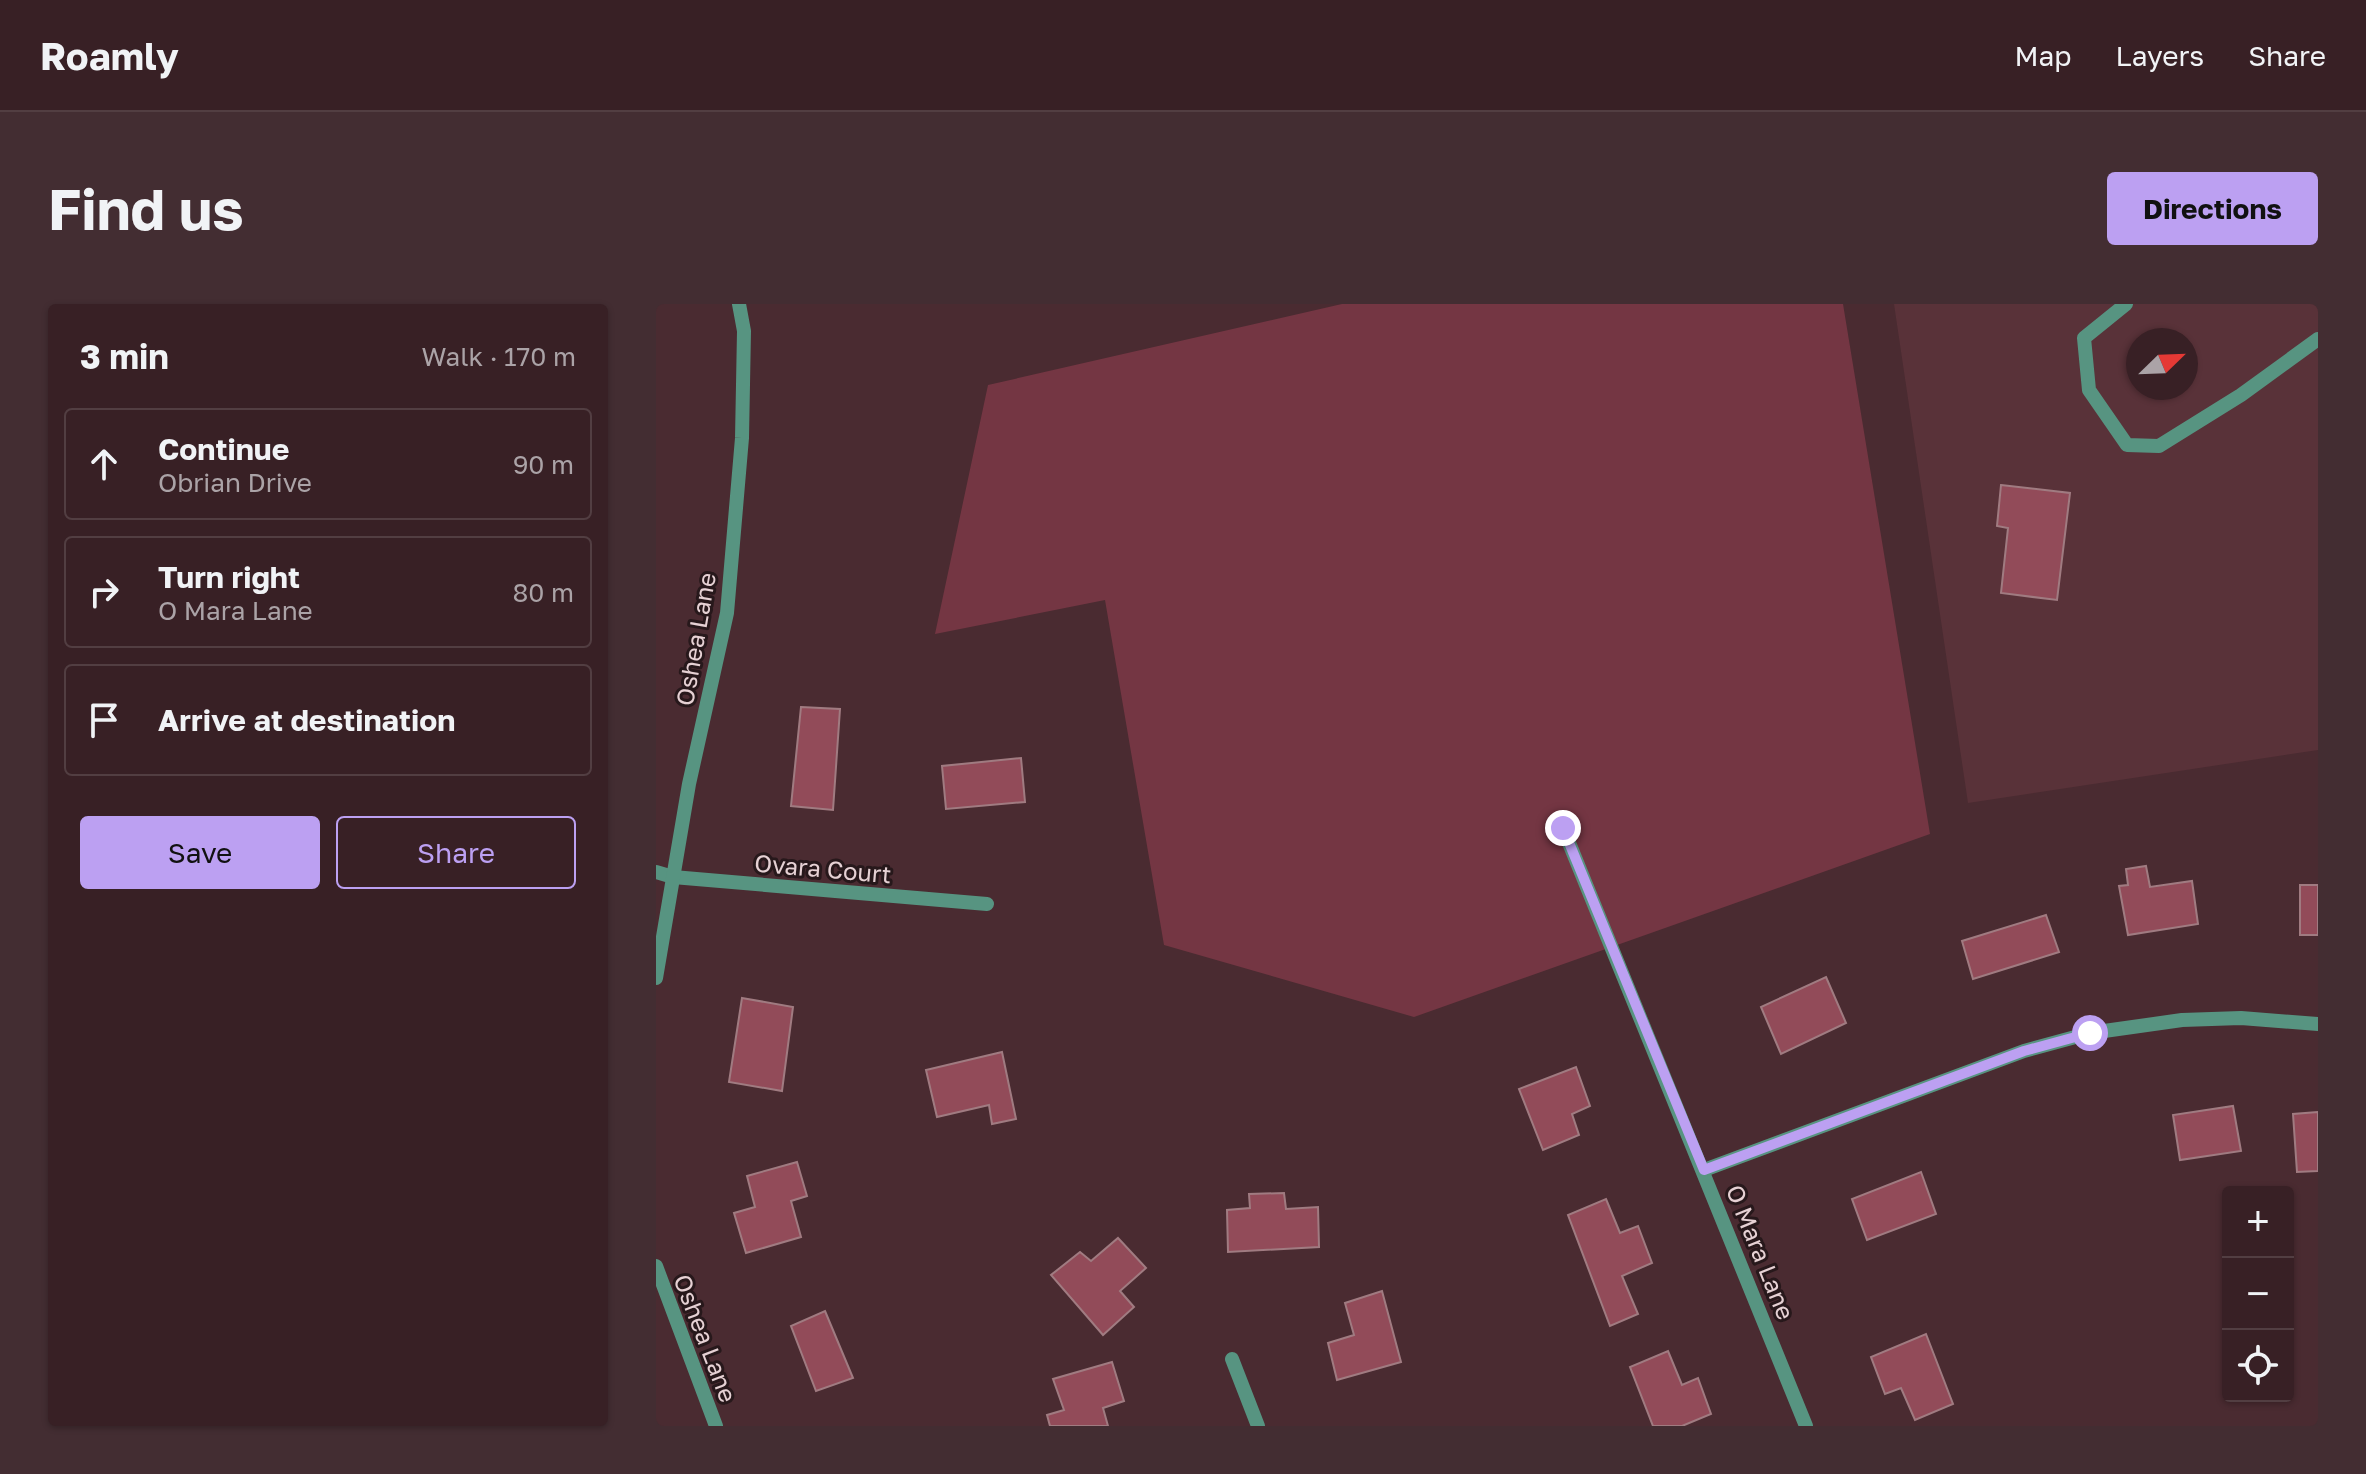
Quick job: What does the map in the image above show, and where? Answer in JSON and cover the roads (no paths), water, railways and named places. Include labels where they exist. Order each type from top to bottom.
[{"type":"street","name":"Oshea Lane","points":[[656,978],[689,784],[727,613],[742,438],[744,331],[739,304]]},
{"type":"street","points":[[2126,304],[2084,338],[2089,390],[2127,445],[2159,446],[2241,395],[2318,339]]},
{"type":"street","name":"O Mara Lane","points":[[1563,828],[1806,1426]]},
{"type":"street","name":"Ovara Court","points":[[656,872],[673,877],[987,904]]},
{"type":"street","points":[[1704,1170],[2024,1051],[2090,1033],[2182,1020],[2241,1018],[2318,1024]]},
{"type":"street","name":"Oshea Lane","points":[[656,1266],[716,1426]]},
{"type":"street","points":[[1232,1359],[1258,1426]]}]
